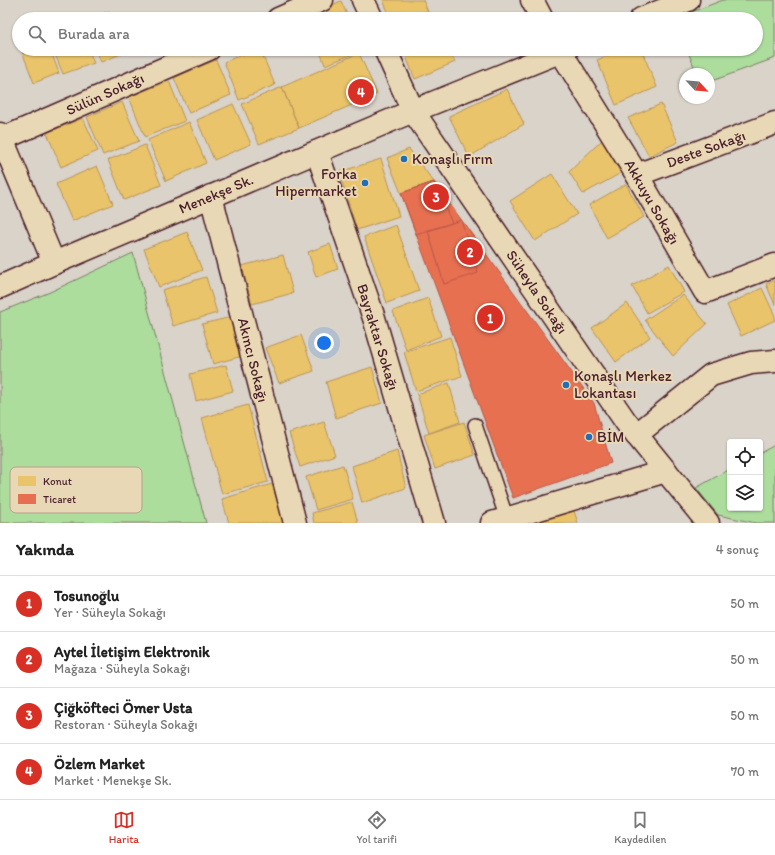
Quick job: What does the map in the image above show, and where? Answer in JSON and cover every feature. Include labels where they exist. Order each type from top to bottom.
[{"type":"street","points":[[294,12],[322,0]]},
{"type":"street","points":[[363,0],[369,12]]},
{"type":"street","points":[[532,0],[538,12]]},
{"type":"street","points":[[658,12],[688,0]]},
{"type":"street","name":"Sülün Sokağı","points":[[1,136],[192,56]]},
{"type":"street","name":"Süheyla Sokağı","points":[[388,56],[413,111],[626,422],[708,523]]},
{"type":"street","name":"Menekşe Sk.","points":[[0,287],[211,196],[547,56]]},
{"type":"street","name":"Akkuyu Sokağı","points":[[566,56],[705,292],[775,265]]},
{"type":"street","name":"Deste Sokağı","points":[[637,175],[775,123]]},
{"type":"street","points":[[1,136],[54,263]]},
{"type":"street","name":"Bayraktar Sokağı","points":[[317,152],[374,318],[434,523]]},
{"type":"street","name":"Akıncı Sokağı","points":[[211,196],[295,523]]},
{"type":"street","points":[[636,435],[711,375],[750,363],[775,361]]},
{"type":"street","points":[[500,521],[666,471]]},
{"type":"lane","points":[[475,425],[500,521]]},
{"type":"green space","points":[[723,0],[775,0],[775,58],[715,80],[715,68],[695,68],[690,56],[763,56],[763,12],[692,12]]},
{"type":"green space","points":[[133,253],[206,523],[0,523],[0,312],[50,292]]},
{"type":"green space","points":[[775,445],[775,523],[756,523],[718,515],[696,488],[727,471],[727,511],[763,511],[763,451]]},
{"type":"building: Konut","points":[[383,0],[423,0],[428,12],[388,12]]},
{"type":"building: Konut","points":[[341,1],[346,12],[316,12]]},
{"type":"building: Konut","points":[[24,56],[53,56],[59,73],[34,83]]},
{"type":"building: Konut","points":[[56,56],[91,56],[94,63],[63,74]]},
{"type":"building: Konut","points":[[98,56],[116,56],[101,62]]},
{"type":"building: Konut","points":[[239,56],[263,56],[275,85],[239,100],[224,62]]},
{"type":"building: Konut","points":[[322,56],[348,56],[325,65]]},
{"type":"building: Konut","points":[[352,56],[360,56],[377,94],[299,128],[282,87]]},
{"type":"building: Konut","points":[[406,56],[452,56],[455,62],[415,79]]},
{"type":"building: Konut","points":[[606,56],[644,56],[657,87],[616,105],[597,60]]},
{"type":"building: Konut","points":[[216,60],[231,95],[189,113],[174,78]]},
{"type":"building: Konut","points":[[169,81],[185,121],[145,137],[129,97]]},
{"type":"building: Konut","points":[[282,87],[299,128],[259,144],[242,104]]},
{"type":"building: Konut","points":[[507,89],[524,124],[469,157],[449,116]]},
{"type":"building: Konut","points":[[122,102],[139,141],[103,155],[87,117]]},
{"type":"building: Konut","points":[[233,104],[251,144],[214,160],[197,120]]},
{"type":"building: Konut","points":[[661,104],[678,142],[649,156],[628,118]]},
{"type":"building: Konut","points":[[83,118],[98,151],[61,167],[47,133]]},
{"type":"building: Konut","points":[[189,122],[206,163],[166,181],[148,140]]},
{"type":"building: Konut","points":[[602,140],[621,173],[583,194],[569,172]]},
{"type":"building: Konut","points":[[145,145],[161,185],[124,200],[108,160]]},
{"type":"building: Konut","points":[[409,149],[434,182],[401,193],[387,158]]},
{"type":"building: Konut","points":[[381,159],[399,216],[357,230],[339,172]]},
{"type":"building: Konut","points":[[97,166],[113,204],[72,221],[56,184]]},
{"type":"building: Konut","points":[[552,174],[577,214],[535,241],[510,201]]},
{"type":"building: Konut","points":[[626,184],[644,217],[607,238],[589,205]]},
{"type":"building: Konut","points":[[396,225],[419,291],[387,303],[364,237]]},
{"type":"building: Konut","points":[[187,232],[202,270],[159,287],[144,249]]},
{"type":"building: Konut","points":[[330,244],[338,269],[316,277],[308,252]]},
{"type":"building: Konut","points":[[283,255],[293,293],[252,304],[242,266]]},
{"type":"building: Konut","points":[[669,265],[684,292],[647,313],[632,286]]},
{"type":"building: Konut","points":[[484,269],[518,367],[478,380],[444,284],[478,273]]},
{"type":"building: Konut","points":[[206,277],[217,313],[173,326],[162,290]]},
{"type":"building: Konut","points":[[775,280],[775,305],[766,284]]},
{"type":"building: Konut","points":[[762,288],[775,316],[775,320],[741,336],[727,305]]},
{"type":"building: Konut","points":[[683,295],[707,324],[673,356],[645,320]]},
{"type":"building: Konut","points":[[428,298],[441,336],[406,350],[393,311]]},
{"type":"building: Konut","points":[[627,303],[650,337],[616,362],[592,328]]},
{"type":"building: Konut","points":[[236,316],[246,355],[213,364],[202,324]]},
{"type":"building: Konut","points":[[301,335],[314,371],[279,383],[265,348]]},
{"type":"building: Konut","points":[[450,337],[462,376],[416,391],[404,352]]},
{"type":"building: Konut","points":[[528,363],[566,474],[516,491],[478,380]]},
{"type":"building: Konut","points":[[226,365],[233,391],[196,401],[190,374]]},
{"type":"building: Konut","points":[[372,367],[382,403],[336,418],[326,382]]},
{"type":"building: Konut","points":[[449,383],[460,422],[429,433],[417,394]]},
{"type":"building: Konut","points":[[248,405],[268,482],[222,494],[202,418]]},
{"type":"building: Konut","points":[[324,422],[335,455],[300,467],[289,433]]},
{"type":"building: Konut","points":[[464,422],[475,455],[435,469],[424,435]]},
{"type":"building: Konut","points":[[397,451],[406,488],[362,503],[352,466]]},
{"type":"building: Konut","points":[[343,465],[353,499],[316,510],[306,477]]},
{"type":"building: Konut","points":[[272,484],[284,523],[229,523],[222,499]]},
{"type":"building: Konut","points":[[352,502],[358,523],[314,523],[312,513]]},
{"type":"building: Konut","points":[[574,511],[578,523],[539,523],[539,522]]},
{"type":"building: Ticaret","points":[[434,182],[594,403],[611,463],[513,498],[401,193]]},
{"type":"building: Ticaret","points":[[434,182],[452,223],[416,234],[401,193]]},
{"type":"building: Ticaret","points":[[461,220],[478,273],[444,284],[428,231]]},
{"type":"place","name":"Özlem Market","points":[[361,92]]},
{"type":"place","name":"Konaşlı Fırın","points":[[404,159]]},
{"type":"place","name":"Forka Hipermarket","points":[[365,183]]},
{"type":"place","name":"Çiğköfteci Ömer Usta","points":[[436,197]]},
{"type":"place","name":"Aytel İletişim Elektronik","points":[[470,252]]},
{"type":"place","name":"Tosunoğlu","points":[[490,318]]},
{"type":"place","name":"Konaşlı Merkez Lokantası","points":[[566,385]]},
{"type":"place","name":"BİM","points":[[589,437]]}]
